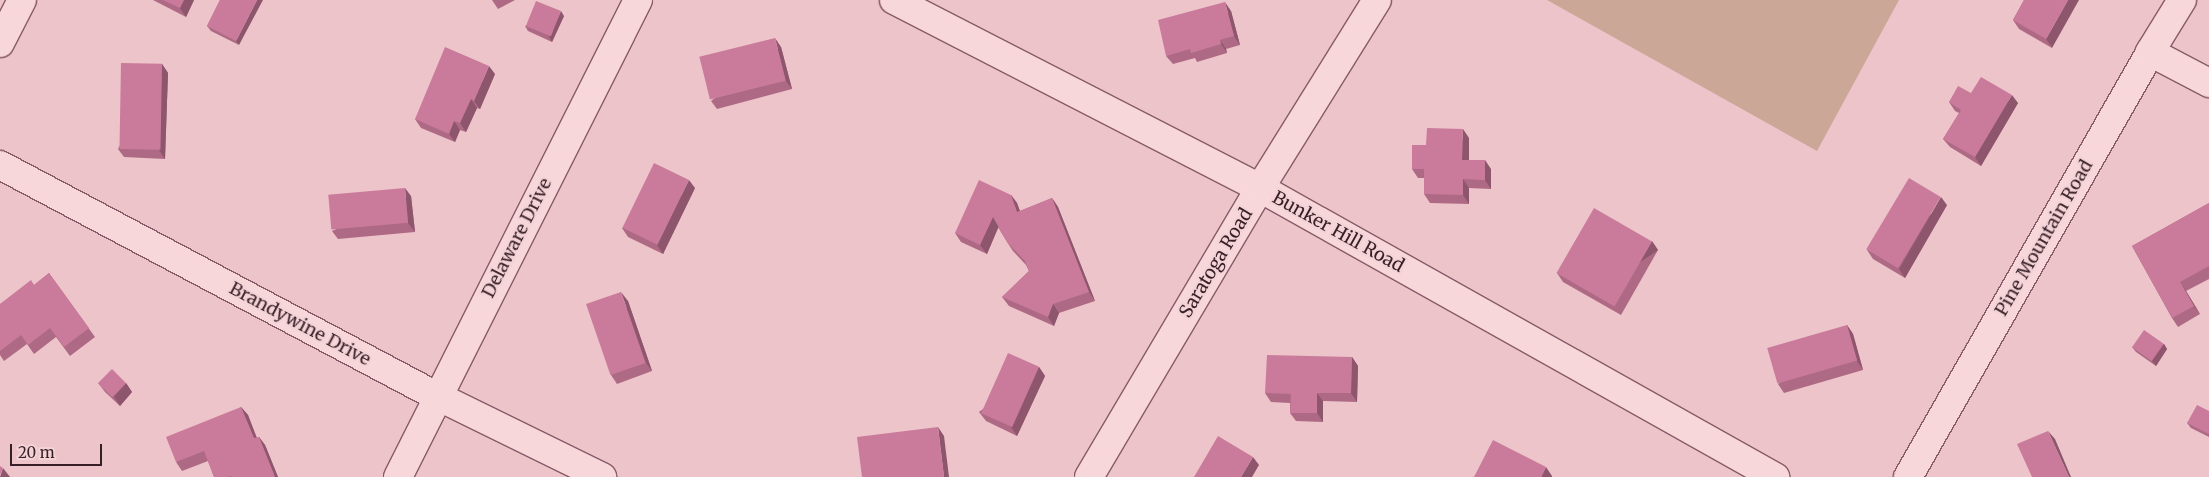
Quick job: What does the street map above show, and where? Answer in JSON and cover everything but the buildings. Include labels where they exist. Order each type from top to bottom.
[{"type":"street","points":[[0,44],[22,0]]},
{"type":"street","name":"Delaware Drive","points":[[398,477],[437,396],[638,0]]},
{"type":"street","name":"Bunker Hill Road","points":[[894,0],[1260,188],[1775,477]]},
{"type":"street","name":"Saratoga Road","points":[[1089,477],[1260,188],[1377,0]]},
{"type":"street","name":"Pine Mountain Road","points":[[1908,477],[2150,52],[2182,0]]},
{"type":"street","points":[[2150,52],[2209,83]]},
{"type":"street","name":"Brandywine Drive","points":[[0,165],[437,396],[602,477]]},
{"type":"shaded area","points":[[1547,0],[1899,0],[1817,151]]}]
